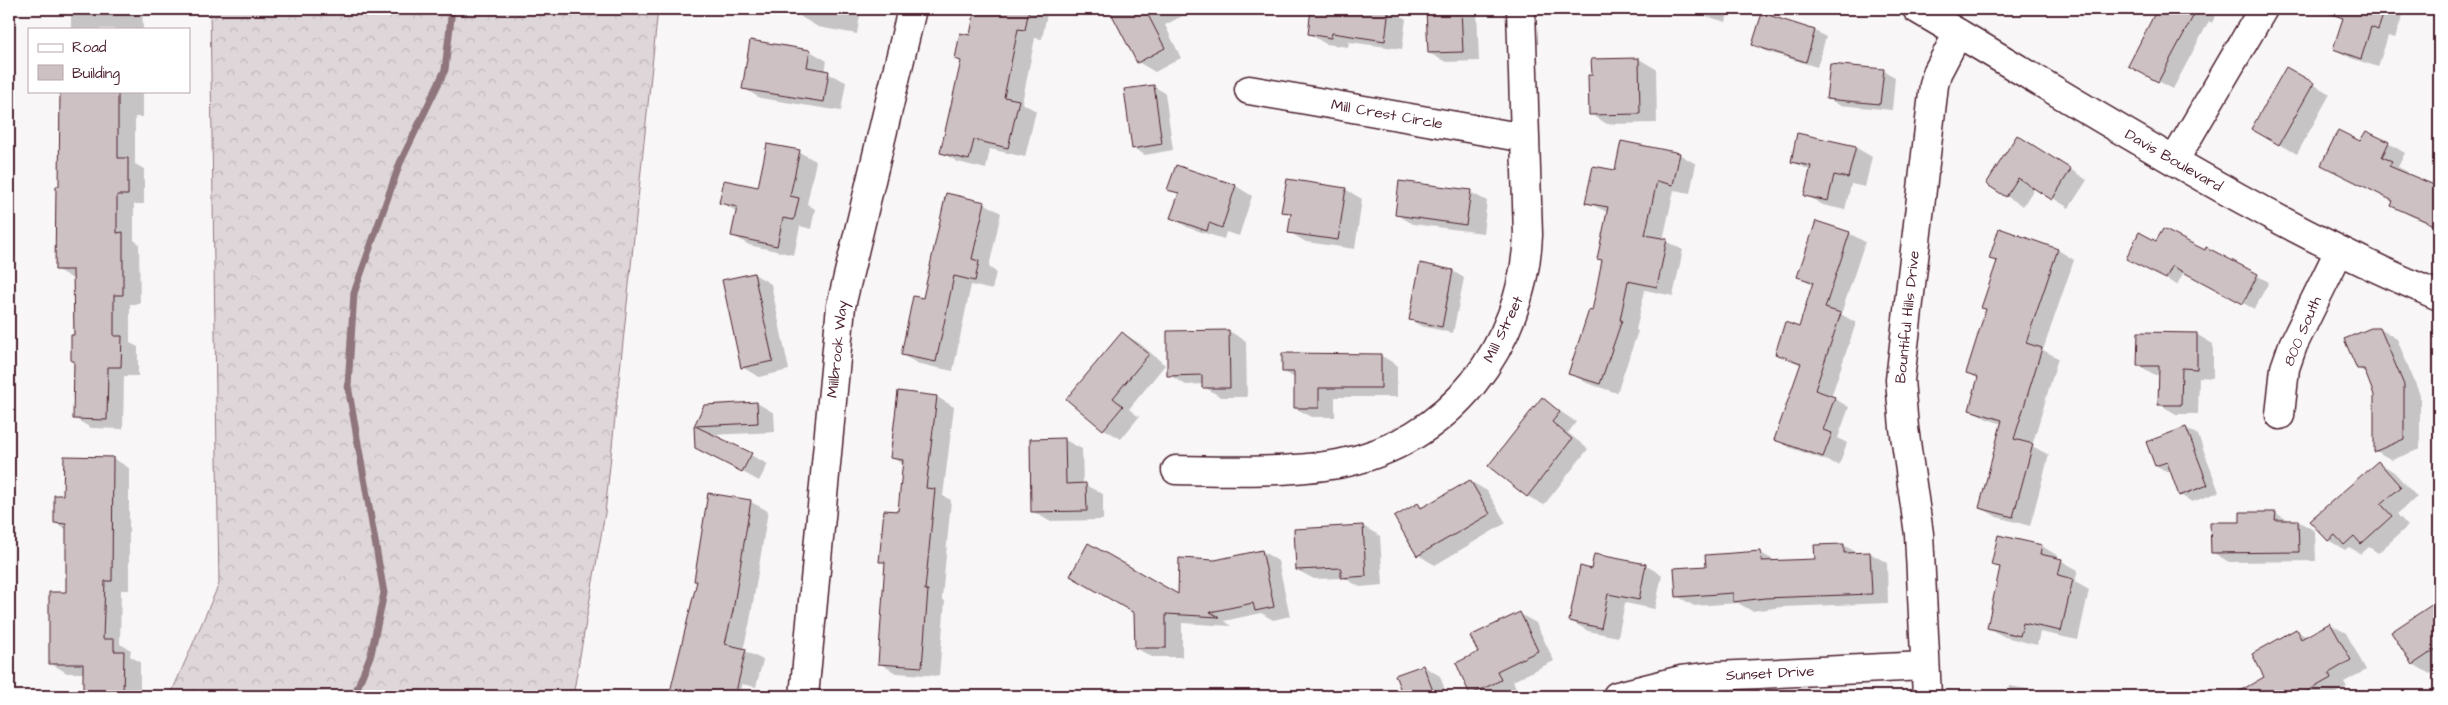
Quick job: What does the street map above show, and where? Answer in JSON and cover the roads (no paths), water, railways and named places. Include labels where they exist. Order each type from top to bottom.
[{"type":"street","name":"Millbrook Way","points":[[804,696],[841,306],[912,9]]},
{"type":"street","name":"Mill Street","points":[[1176,470],[1243,471],[1338,464],[1370,456],[1399,443],[1429,425],[1457,402],[1479,376],[1497,348],[1522,289],[1527,262],[1528,235],[1521,9]]},
{"type":"street","name":"Davis Boulevard","points":[[1917,9],[2174,161],[2339,251],[2439,296]]},
{"type":"street","points":[[2174,161],[2263,9]]},
{"type":"street","name":"Bountiful Hills Drive","points":[[1926,696],[1919,534],[1904,428],[1900,380],[1903,339],[1934,85],[1937,73],[1958,33]]},
{"type":"street","name":"Mill Crest Circle","points":[[1249,90],[1525,138]]},
{"type":"street","name":"800 South","points":[[2280,416],[2285,368],[2293,345],[2339,251]]},
{"type":"street","name":"Sunset Drive","points":[[1617,696],[1672,682],[1716,676],[1925,666]]},
{"type":"waterway","points":[[354,696],[371,654],[384,593],[348,386],[354,293],[400,163],[445,70],[452,9]]}]
